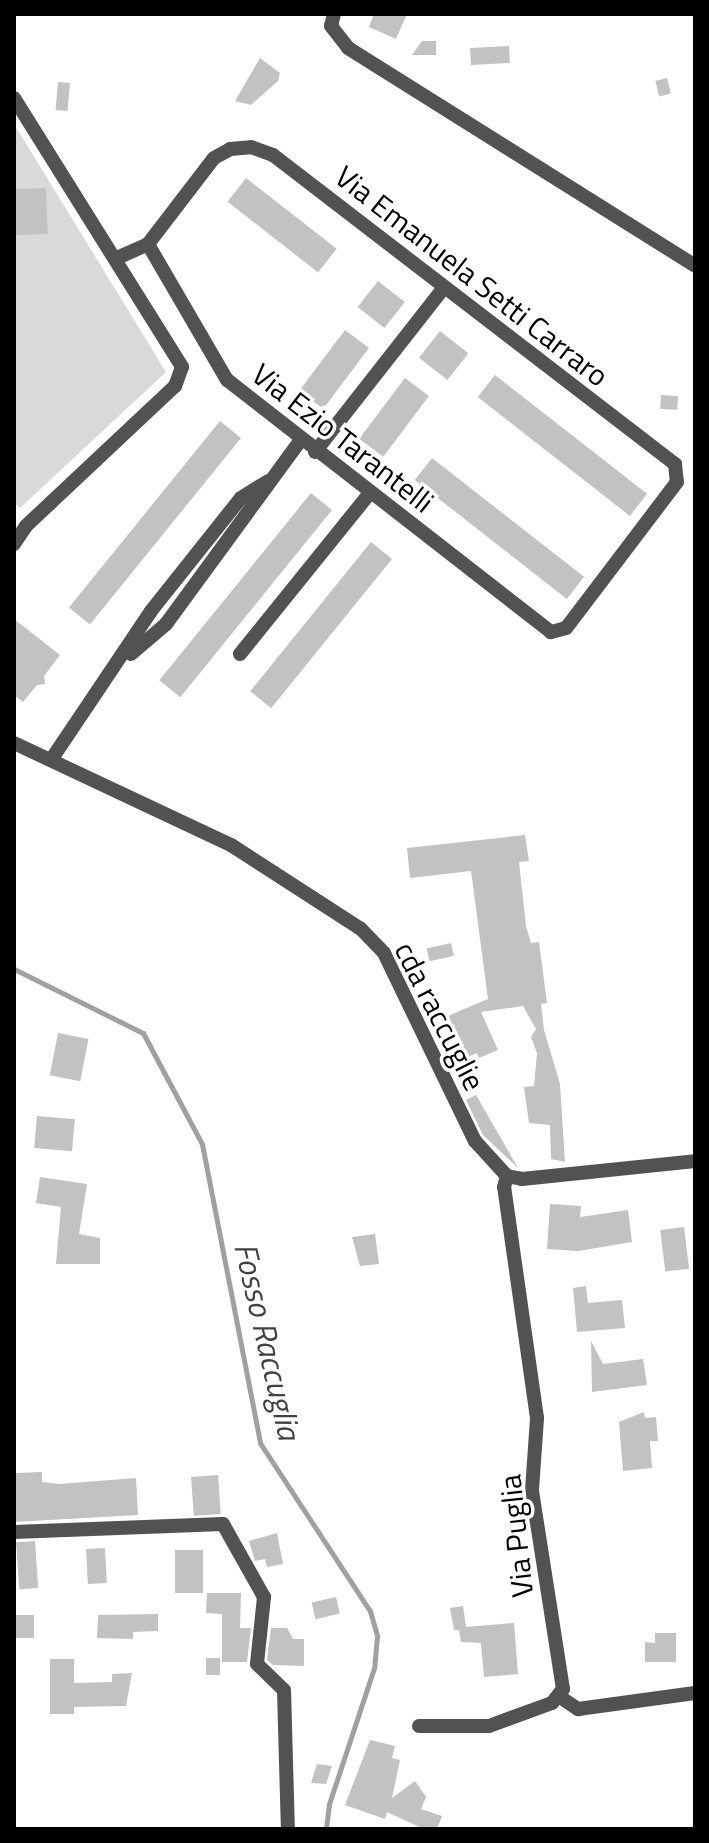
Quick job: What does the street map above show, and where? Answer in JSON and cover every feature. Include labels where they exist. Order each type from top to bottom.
[{"type":"street","points":[[334,14],[331,26],[348,48],[695,266]]},
{"type":"street","points":[[14,98],[179,359],[182,377],[26,526],[14,544]]},
{"type":"street","name":"Via Emanuela Setti Carraro","points":[[148,244],[214,158],[230,149],[251,147],[273,155],[443,289],[675,464],[677,482],[566,628],[551,632]]},
{"type":"street","points":[[117,258],[148,244]]},
{"type":"street","name":"Via Ezio Tarantelli","points":[[148,244],[227,380],[300,441],[551,632]]},
{"type":"street","points":[[315,452],[443,289]]},
{"type":"street","points":[[51,760],[121,662],[166,624],[257,505],[267,482],[300,441]]},
{"type":"street","points":[[240,654],[370,493]]},
{"type":"street","name":"cda raccuglie","points":[[14,743],[231,845],[361,929],[384,953],[475,1141],[507,1176]]},
{"type":"street","points":[[507,1176],[522,1179],[695,1161]]},
{"type":"street","name":"Via Puglia","points":[[507,1176],[504,1187],[537,1418],[532,1490],[560,1697]]},
{"type":"street","points":[[14,1532],[223,1524],[264,1597],[257,1664],[284,1690],[288,1829]]},
{"type":"street","points":[[419,1726],[489,1726],[560,1697],[578,1709],[695,1693]]},
{"type":"shaded area","points":[[14,124],[166,372],[20,508],[14,503]]},
{"type":"building","points":[[374,14],[407,14],[396,39],[369,27]]},
{"type":"building","points":[[422,41],[436,41],[436,55],[412,55]]},
{"type":"building","points":[[509,46],[510,63],[471,65],[470,48]]},
{"type":"building","points":[[260,58],[280,73],[278,81],[251,105],[235,101]]},
{"type":"building","points":[[667,78],[671,94],[659,96],[655,81]]},
{"type":"building","points":[[58,82],[70,83],[68,111],[56,110]]},
{"type":"building","points":[[246,178],[337,249],[318,272],[228,202]]},
{"type":"building","points":[[46,188],[48,234],[16,235],[14,189]]},
{"type":"building","points":[[378,281],[405,302],[384,328],[358,307]]},
{"type":"building","points":[[345,330],[369,348],[323,409],[299,391]]},
{"type":"building","points":[[440,331],[468,353],[447,380],[419,358]]},
{"type":"building","points":[[495,375],[647,494],[630,516],[478,397]]},
{"type":"building","points":[[405,378],[429,396],[383,457],[359,439]]},
{"type":"building","points":[[661,395],[678,396],[677,410],[660,409]]},
{"type":"building","points":[[220,421],[241,438],[90,625],[69,608]]},
{"type":"building","points":[[432,458],[584,577],[567,599],[415,480]]},
{"type":"building","points":[[311,493],[332,510],[180,697],[159,680]]},
{"type":"building","points":[[371,542],[392,559],[271,708],[250,691]]},
{"type":"building","points":[[14,619],[60,655],[44,676],[45,684],[37,685],[23,702],[14,695]]},
{"type":"building","points":[[525,835],[529,861],[519,862],[526,926],[531,943],[539,942],[547,1003],[541,1004],[544,1030],[560,1084],[565,1162],[551,1159],[550,1125],[529,1123],[524,1087],[534,1086],[537,1053],[531,1037],[536,1029],[523,1006],[481,1012],[498,1050],[479,1058],[477,1053],[461,1060],[443,1018],[488,999],[471,871],[410,878],[407,848]]},
{"type":"building","points":[[451,943],[454,956],[430,961],[427,949]]},
{"type":"building","points":[[58,1033],[88,1039],[80,1081],[50,1075]]},
{"type":"building","points":[[476,1095],[518,1168],[483,1135],[466,1100]]},
{"type":"building","points":[[37,1116],[75,1119],[72,1151],[34,1148]]},
{"type":"building","points":[[40,1177],[87,1184],[79,1234],[100,1238],[100,1264],[56,1264],[61,1207],[36,1203]]},
{"type":"building","points":[[550,1204],[581,1206],[580,1217],[628,1210],[632,1242],[578,1251],[547,1249]]},
{"type":"building","points":[[684,1227],[689,1269],[665,1272],[660,1230]]},
{"type":"building","points":[[375,1234],[379,1264],[360,1266],[352,1237]]},
{"type":"building","points":[[586,1286],[588,1303],[622,1300],[625,1328],[577,1332],[573,1288]]},
{"type":"building","points":[[591,1341],[603,1364],[643,1359],[647,1385],[592,1392]]},
{"type":"building","points":[[644,1412],[645,1418],[656,1417],[658,1441],[650,1441],[652,1468],[623,1471],[619,1422]]},
{"type":"building","points":[[42,1472],[42,1482],[59,1484],[136,1478],[138,1515],[14,1522],[16,1473]]},
{"type":"building","points":[[218,1475],[221,1514],[194,1516],[191,1477]]},
{"type":"building","points":[[277,1533],[283,1564],[267,1567],[265,1559],[255,1561],[249,1541]]},
{"type":"building","points":[[35,1541],[38,1588],[19,1589],[16,1542]]},
{"type":"building","points":[[105,1548],[107,1583],[88,1584],[86,1549]]},
{"type":"building","points":[[175,1550],[203,1550],[203,1593],[175,1593]]},
{"type":"building","points":[[207,1593],[241,1593],[240,1628],[251,1628],[247,1662],[222,1662],[222,1614],[206,1613]]},
{"type":"building","points":[[336,1597],[340,1614],[315,1619],[312,1603]]},
{"type":"building","points":[[463,1606],[466,1627],[514,1623],[518,1674],[484,1677],[481,1643],[461,1642],[459,1630],[454,1630],[450,1608]]},
{"type":"building","points":[[158,1614],[158,1631],[133,1632],[133,1639],[97,1638],[98,1615]]},
{"type":"building","points":[[14,1615],[34,1615],[34,1638],[14,1638]]},
{"type":"building","points":[[271,1628],[287,1628],[293,1639],[304,1639],[304,1666],[273,1665],[267,1660]]},
{"type":"building","points":[[655,1633],[676,1633],[676,1662],[645,1662],[645,1642],[655,1643]]},
{"type":"building","points":[[206,1658],[220,1658],[220,1675],[206,1675]]},
{"type":"building","points":[[50,1659],[74,1659],[74,1683],[112,1682],[112,1674],[132,1673],[126,1706],[74,1707],[74,1714],[50,1714]]},
{"type":"building","points":[[370,1740],[395,1746],[392,1758],[400,1760],[392,1798],[415,1781],[426,1797],[421,1809],[442,1816],[437,1829],[424,1829],[387,1812],[385,1819],[345,1805]]},
{"type":"building","points":[[317,1764],[332,1766],[326,1784],[311,1783]]},
{"type":"waterway","name":"Fosso Raccuglia","points":[[14,969],[143,1033],[202,1144],[260,1443],[370,1611],[377,1636],[374,1668],[329,1804],[326,1829]]}]
